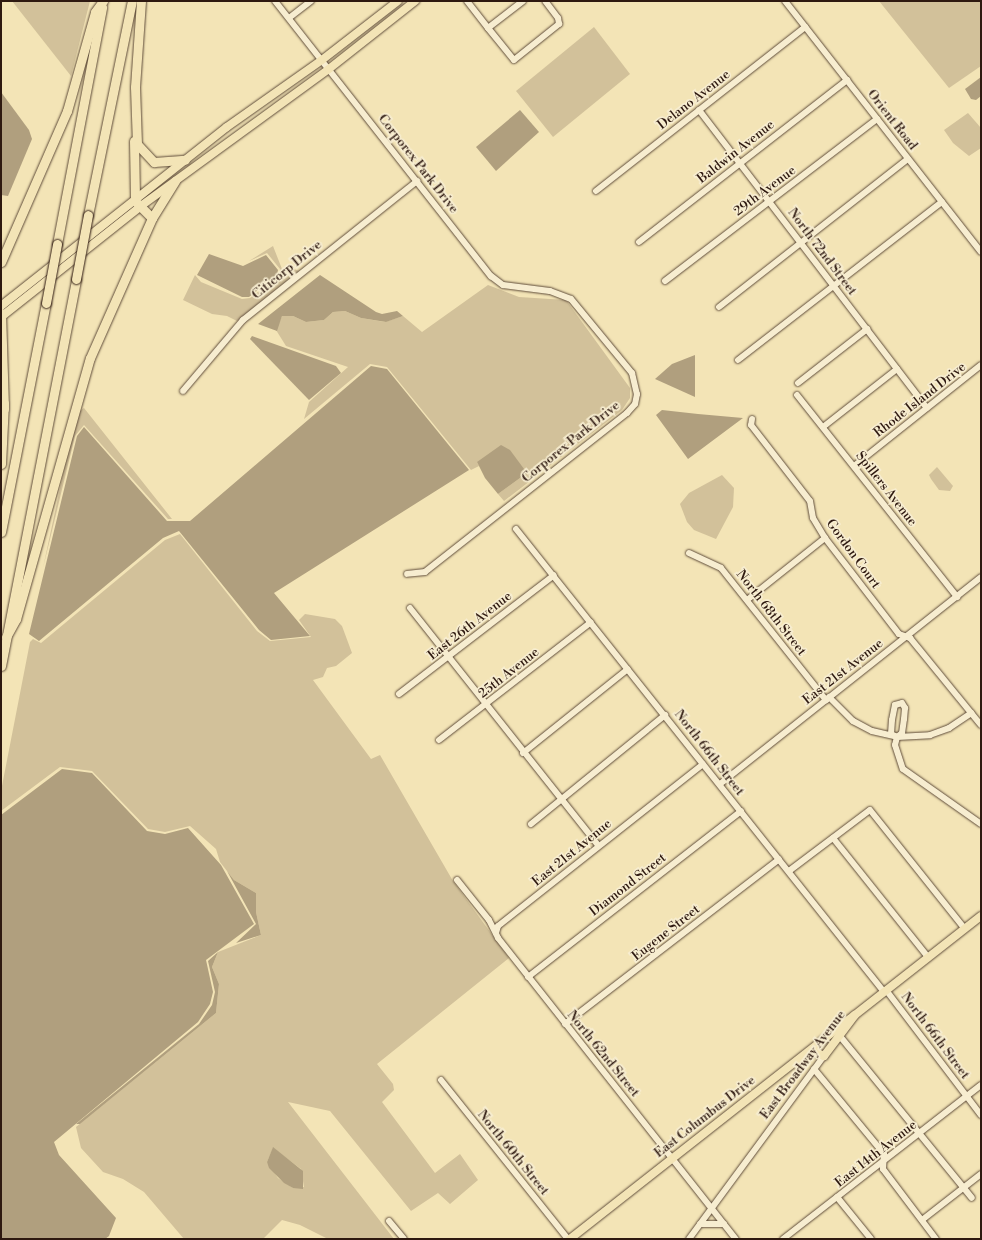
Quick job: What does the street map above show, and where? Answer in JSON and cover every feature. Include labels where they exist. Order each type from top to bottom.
[{"type":"highway","points":[[1,532],[103,1]]},
{"type":"highway","points":[[1,262],[67,111],[95,12],[103,1]]},
{"type":"highway","points":[[1,666],[88,215],[132,1]]},
{"type":"highway","points":[[141,1],[134,134],[138,204],[152,218]]},
{"type":"highway","points":[[134,134],[137,144],[154,162],[185,160]]},
{"type":"highway","points":[[6,637],[16,619],[90,358],[152,218],[175,182]]},
{"type":"highway","points":[[1,313],[4,409],[1,464]]},
{"type":"highway","points":[[1,374],[4,409]]},
{"type":"main road","points":[[1,313],[138,204],[185,160],[322,60],[398,1]]},
{"type":"main road","points":[[138,204],[175,182],[329,69],[416,1]]},
{"type":"main road","name":"East Broadway Avenue","points":[[824,1056],[855,1015],[981,916]]},
{"type":"main road","name":"East Columbus Drive","points":[[569,1239],[827,1035],[855,1015]]},
{"type":"main road","points":[[827,1035],[839,1035]]},
{"type":"main road","points":[[802,1056],[816,1052],[824,1056]]},
{"type":"street","points":[[275,1],[329,69]]},
{"type":"street","points":[[289,18],[310,1]]},
{"type":"street","points":[[467,1],[514,60],[559,24],[558,18],[545,1]]},
{"type":"street","points":[[488,28],[523,1]]},
{"type":"street","name":"Orient Road","points":[[785,1],[981,252]]},
{"type":"street","name":"Delano Avenue","points":[[596,191],[805,27]]},
{"type":"street","name":"Corporex Park Drive","points":[[329,69],[417,180],[490,276],[503,285],[550,291],[571,299],[632,373],[637,394],[635,404],[627,413],[425,572],[407,574]]},
{"type":"street","name":"Baldwin Avenue","points":[[639,242],[847,80]]},
{"type":"street","name":"North 72nd Street","points":[[699,110],[927,408]]},
{"type":"street","name":"29th Avenue","points":[[665,281],[877,119]]},
{"type":"street","points":[[719,307],[908,159]]},
{"type":"street","name":"Citicorp Drive","points":[[183,391],[243,320],[417,180]]},
{"type":"street","points":[[738,360],[942,202]]},
{"type":"street","points":[[798,383],[867,329]]},
{"type":"street","name":"Rhode Island Drive","points":[[854,466],[981,365]]},
{"type":"street","points":[[823,427],[897,369]]},
{"type":"street","name":"Spillers Avenue","points":[[797,395],[957,597]]},
{"type":"street","name":"Gordon Court","points":[[752,419],[751,425],[810,501],[813,518],[825,538],[899,634],[907,636],[981,725]]},
{"type":"street","name":"North 66th Street","points":[[516,529],[885,991],[981,1115]]},
{"type":"street","points":[[747,600],[825,538]]},
{"type":"street","name":"North 68th Street","points":[[689,553],[722,568],[827,698],[853,720],[872,731],[896,737],[930,735],[949,728],[971,713]]},
{"type":"street","name":"East 26th Avenue","points":[[399,694],[554,575]]},
{"type":"street","name":"East 21st Avenue","points":[[720,784],[981,577]]},
{"type":"street","points":[[410,608],[523,753],[598,845]]},
{"type":"street","name":"25th Avenue","points":[[439,740],[591,622]]},
{"type":"street","points":[[523,753],[628,669]]},
{"type":"street","points":[[902,703],[905,708],[902,734],[896,737],[891,734],[892,720],[895,705],[902,703]]},
{"type":"street","points":[[531,824],[665,715]]},
{"type":"street","points":[[896,737],[897,753],[903,769],[981,824]]},
{"type":"street","name":"East 21st Avenue","points":[[496,933],[498,926],[598,845],[703,764]]},
{"type":"street","points":[[789,871],[870,810],[965,929]]},
{"type":"street","name":"Diamond Street","points":[[528,977],[741,811]]},
{"type":"street","points":[[833,838],[928,957]]},
{"type":"street","name":"Eugene Street","points":[[565,1024],[779,859]]},
{"type":"street","name":"North 62nd Street","points":[[457,880],[528,977],[736,1239]]},
{"type":"street","points":[[839,1035],[972,1198]]},
{"type":"street","name":"East Broadway Avenue","points":[[689,1239],[824,1056]]},
{"type":"street","points":[[814,1069],[884,1154],[883,1169],[936,1239]]},
{"type":"street","name":"North 60th Street","points":[[441,1080],[569,1239]]},
{"type":"street","name":"East 14th Avenue","points":[[783,1239],[981,1085]]},
{"type":"street","points":[[922,1220],[981,1174]]},
{"type":"street","points":[[838,1197],[871,1239]]},
{"type":"street","points":[[389,1221],[404,1239]]},
{"type":"street","points":[[700,1224],[724,1224]]},
{"type":"shaded area","points":[[12,1],[90,1],[71,76]]},
{"type":"shaded area","points":[[879,1],[981,1],[981,66],[949,88]]},
{"type":"shaded area","points":[[594,27],[630,74],[553,137],[516,91]]},
{"type":"shaded area","points":[[981,77],[981,96],[976,100],[971,99],[965,89]]},
{"type":"shaded area","points":[[1,92],[29,130],[32,139],[8,196],[1,195]]},
{"type":"shaded area","points":[[520,110],[539,132],[496,171],[476,147]]},
{"type":"shaded area","points":[[968,113],[981,128],[981,148],[969,156],[953,143],[944,130]]},
{"type":"shaded area","points":[[273,246],[282,269],[289,267],[299,271],[237,321],[227,316],[212,314],[183,300],[195,275],[201,282],[242,299],[250,298],[279,276],[280,269],[267,253],[249,261]]},
{"type":"shaded area","points":[[209,254],[243,266],[266,255],[278,270],[277,275],[249,297],[242,297],[197,275]]},
{"type":"shaded area","points":[[320,275],[376,312],[382,314],[397,311],[403,316],[386,322],[361,318],[345,311],[333,312],[324,320],[306,322],[293,316],[282,316],[277,331],[258,324]]},
{"type":"shaded area","points":[[488,285],[519,297],[566,300],[630,388],[630,398],[622,410],[504,501],[498,494],[527,473],[477,462],[479,466],[471,470],[387,367],[370,364],[304,419],[309,402],[348,367],[286,346],[276,330],[282,316],[293,316],[306,322],[324,320],[333,312],[345,311],[361,318],[385,322],[403,316],[422,332]]},
{"type":"shaded area","points":[[252,336],[336,366],[341,373],[309,400],[250,339]]},
{"type":"shaded area","points":[[695,355],[695,397],[655,379],[672,364]]},
{"type":"shaded area","points":[[371,366],[387,369],[469,470],[274,593],[310,636],[271,640],[259,630],[179,531],[163,538],[39,641],[29,634],[77,436],[84,427],[167,521],[190,521]]},
{"type":"shaded area","points":[[84,408],[172,519],[168,519],[84,425],[75,436],[43,568],[70,441],[78,412]]},
{"type":"shaded area","points":[[662,410],[743,418],[688,459],[656,415]]},
{"type":"shaded area","points":[[501,445],[510,450],[527,473],[498,494],[485,478],[477,462]]},
{"type":"shaded area","points":[[937,467],[953,486],[950,491],[939,490],[931,479],[929,475]]},
{"type":"shaded area","points":[[722,475],[734,488],[733,507],[716,539],[694,530],[687,522],[680,504],[689,493]]},
{"type":"shaded area","points":[[180,534],[257,631],[270,641],[311,637],[299,620],[305,614],[335,619],[342,626],[352,653],[336,666],[327,668],[323,677],[313,680],[371,759],[380,755],[453,881],[509,958],[377,1064],[393,1084],[394,1090],[382,1102],[435,1173],[460,1154],[478,1180],[450,1204],[438,1193],[411,1211],[330,1111],[288,1102],[394,1239],[328,1239],[300,1225],[282,1220],[263,1239],[184,1239],[144,1192],[123,1179],[103,1172],[81,1148],[76,1127],[216,1013],[219,984],[212,967],[218,952],[261,935],[256,912],[256,893],[234,880],[220,862],[216,849],[190,826],[165,832],[148,829],[92,771],[60,767],[1,811],[1,791],[30,642],[33,639],[41,643],[165,540]],"holes":[[[273,1148],[301,1169],[304,1187],[293,1188],[278,1178],[267,1162]]]},
{"type":"shaded area","points":[[62,769],[92,773],[147,831],[165,834],[188,828],[221,865],[254,924],[206,960],[213,992],[210,1004],[198,1022],[54,1142],[59,1155],[116,1218],[109,1236],[105,1239],[1,1239],[1,815]]},
{"type":"shaded area","points":[[227,871],[234,880],[256,893],[256,912],[261,935],[236,943],[256,924]]},
{"type":"shaded area","points":[[218,952],[212,967],[219,984],[216,1013],[80,1124],[76,1124],[199,1024],[212,1005],[215,992],[208,961]]},
{"type":"shaded area","points":[[273,1147],[303,1171],[303,1189],[293,1188],[284,1183],[269,1168],[267,1162]]}]
